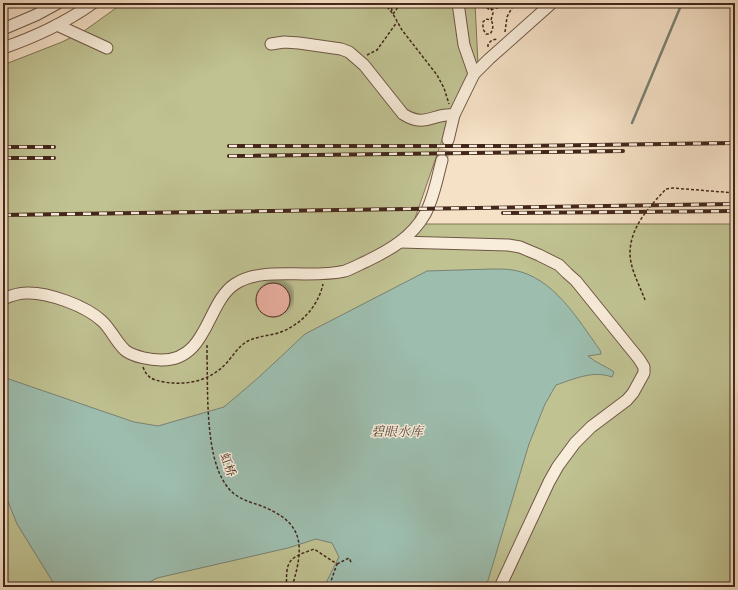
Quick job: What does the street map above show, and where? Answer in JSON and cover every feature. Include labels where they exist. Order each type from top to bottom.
[{"type":"street","points":[[3,29],[36,15],[58,3]]},
{"type":"street","points":[[3,48],[25,41],[57,25],[93,3]]},
{"type":"street","points":[[458,3],[464,45],[474,74]]},
{"type":"street","points":[[448,140],[454,115],[474,74],[552,3]]},
{"type":"street","points":[[57,25],[107,48]]},
{"type":"street","points":[[271,44],[284,42],[341,49],[349,52],[364,64],[403,114],[418,121],[447,114],[454,115]]},
{"type":"street","points":[[3,299],[26,293],[38,294],[74,305],[91,312],[101,320],[127,352],[142,357],[160,360],[176,357],[186,352],[195,344],[206,330],[215,310],[228,290],[243,280],[272,274],[325,274],[346,270],[400,242],[414,229],[426,212],[442,160]]},
{"type":"street","points":[[400,242],[508,245],[520,247],[539,255],[559,266],[576,281],[640,359],[644,367],[644,375],[630,397],[591,427],[575,443],[558,466],[500,587]]},
{"type":"path","points":[[384,3],[393,14],[402,30],[437,75],[444,88],[454,115]]},
{"type":"path","points":[[391,3],[393,14]]},
{"type":"path","points":[[393,14],[401,3]]},
{"type":"path","points":[[485,3],[486,7],[490,10],[500,7],[506,3]]},
{"type":"path","points":[[489,3],[493,9],[492,20],[494,25],[490,34],[486,34],[483,29],[483,22],[486,20],[492,20]]},
{"type":"path","points":[[508,42],[505,38],[505,25],[507,17],[513,6],[512,3]]},
{"type":"path","points":[[513,6],[539,5]]},
{"type":"path","points":[[355,56],[367,55],[377,50],[397,22]]},
{"type":"path","points":[[645,300],[632,266],[630,253],[633,234],[640,220],[656,200],[666,189],[673,188],[735,193]]},
{"type":"path","points":[[142,357],[144,371],[150,378],[156,381],[167,383],[186,383],[205,379],[224,366],[236,351],[248,341],[287,329],[304,318],[317,300],[322,288],[325,274]]},
{"type":"path","name":"虹桥","points":[[207,357],[212,446],[221,476],[225,485],[236,496],[275,512],[290,524],[298,541],[299,551],[298,563],[292,587]]},
{"type":"path","points":[[286,587],[286,570],[290,561],[295,556],[314,549],[337,564]]},
{"type":"path","points":[[322,587],[330,584],[337,564],[349,558],[352,564]]},
{"type":"green space","points":[[123,3],[475,3],[478,64],[448,123],[413,224],[735,224],[735,587],[3,587],[3,65],[62,42],[84,31]]},
{"type":"water","name":"碧眼水库","points":[[506,269],[528,274],[553,290],[574,313],[600,350],[601,354],[588,356],[614,372],[612,377],[598,374],[584,376],[556,385],[545,404],[529,444],[486,587],[324,587],[339,557],[332,543],[316,539],[288,548],[157,578],[141,587],[56,587],[17,524],[3,489],[3,377],[134,422],[158,426],[224,407],[258,378],[305,334],[427,271]]},
{"type":"building","points":[[276,283],[283,285],[288,290],[290,300],[288,310],[283,315],[270,317],[263,315],[258,310],[256,297],[258,290],[263,285]]},
{"type":"waterway","points":[[632,123],[682,3]]},
{"type":"tunnel","points":[[442,160],[448,140]]},
{"type":"railway","points":[[229,146],[522,146],[735,143]]},
{"type":"railway","points":[[3,147],[54,147]]},
{"type":"railway","points":[[229,156],[623,151]]},
{"type":"railway","points":[[3,158],[54,158]]},
{"type":"railway","points":[[3,215],[735,204]]},
{"type":"railway","points":[[503,213],[735,211]]}]
